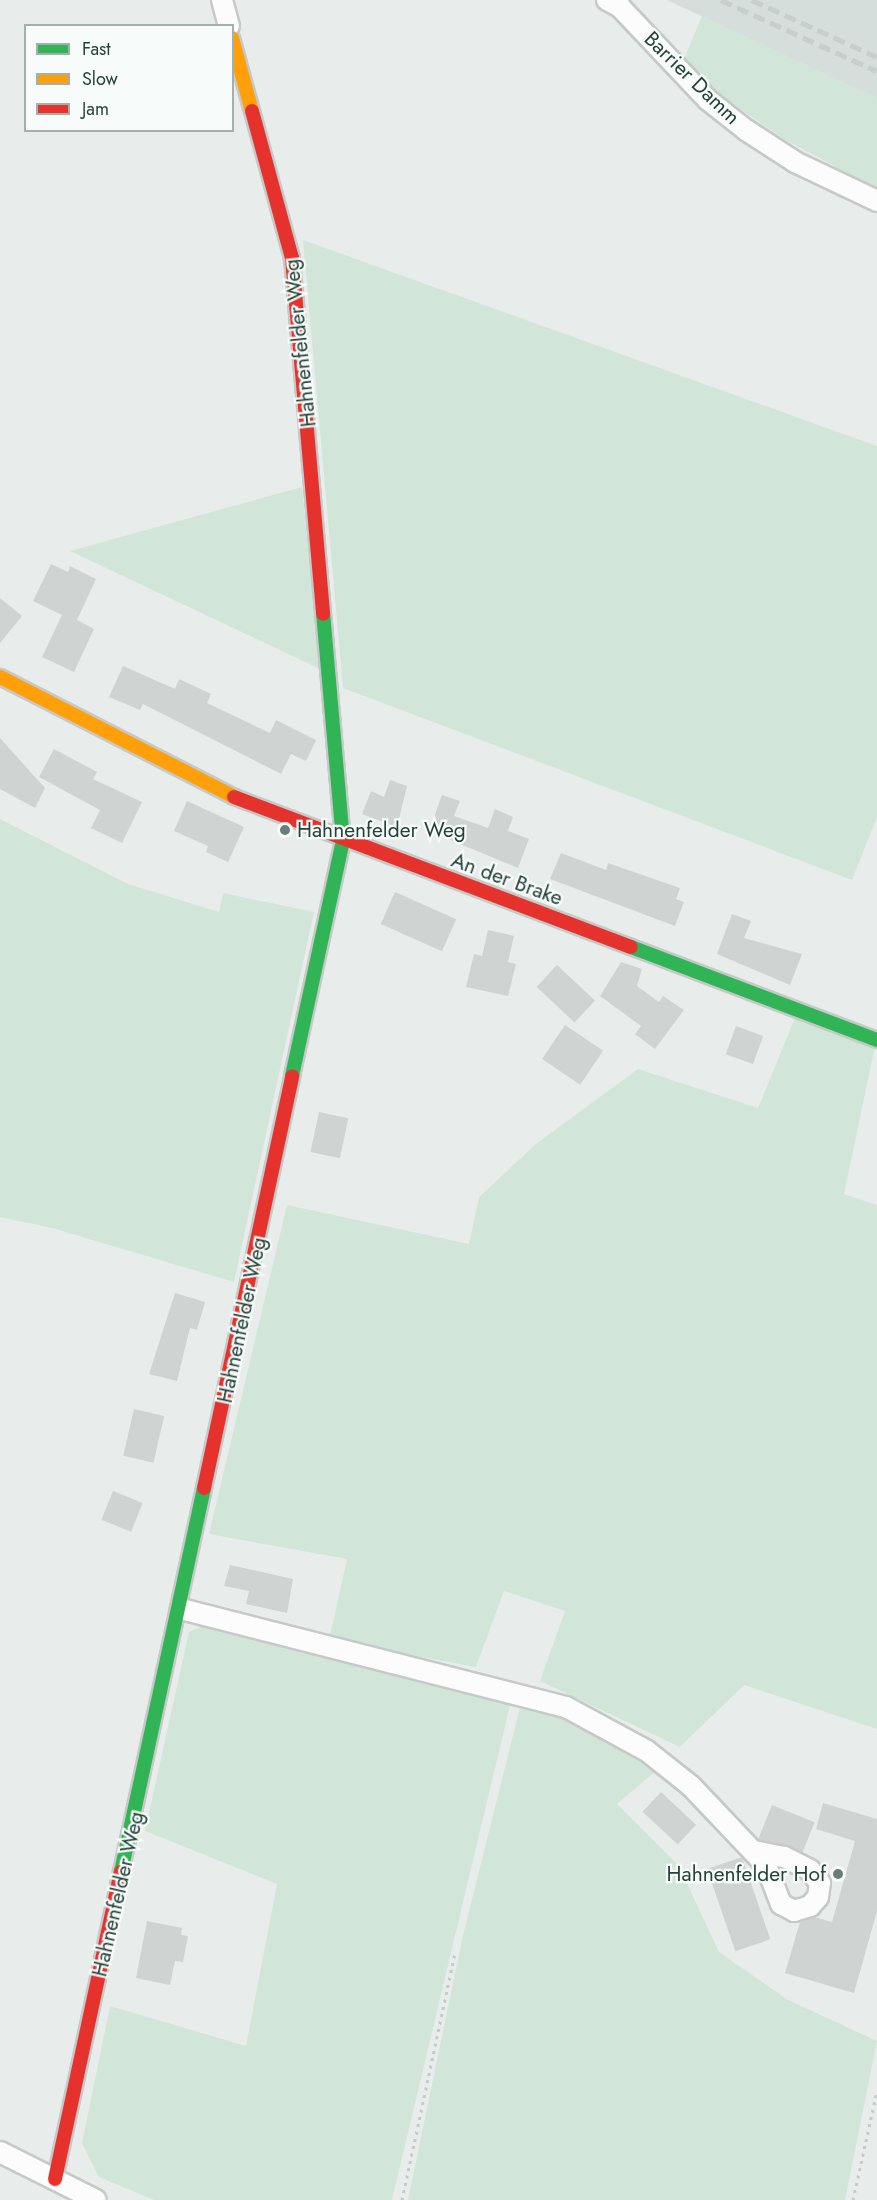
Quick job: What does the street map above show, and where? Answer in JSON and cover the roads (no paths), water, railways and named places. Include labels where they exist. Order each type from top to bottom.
[{"type":"street","points":[[222,0],[228,24]]},
{"type":"street","name":"Barrier Damm","points":[[607,0],[620,7],[708,100],[746,130],[795,162],[877,201]]},
{"type":"street","name":"Hahnenfelder Weg","points":[[55,2178],[181,1609],[343,841],[292,258],[234,45]]},
{"type":"street","name":"An der Brake","points":[[0,677],[233,796],[343,841],[877,1040]]},
{"type":"street","points":[[181,1609],[566,1707],[647,1751],[691,1786],[753,1851]]},
{"type":"street","points":[[0,2152],[96,2200]]},
{"type":"railway","points":[[721,0],[877,71]]},
{"type":"railway","points":[[752,0],[877,57]]},
{"type":"place","name":"Hahnenfelder Weg","points":[[285,830]]},
{"type":"place","name":"Hahnenfelder Hof","points":[[838,1874]]}]
